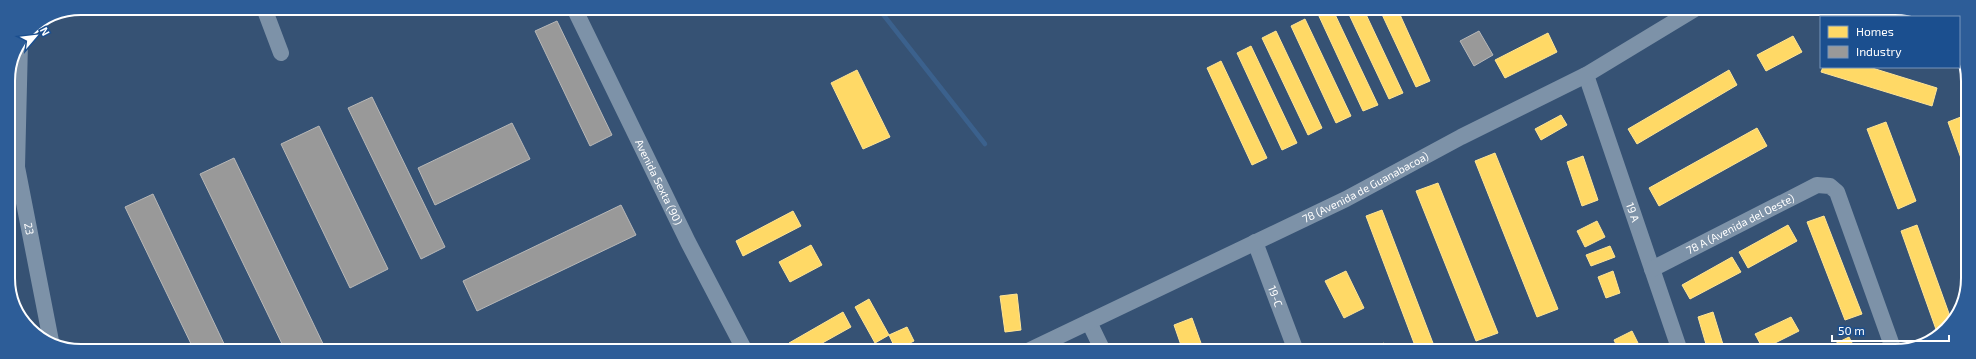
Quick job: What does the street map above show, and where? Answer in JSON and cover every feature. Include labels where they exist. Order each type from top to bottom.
[{"type":"street","points":[[267,15],[281,53]]},
{"type":"street","name":"Avenida Sexta (90)","points":[[577,15],[688,242],[742,344]]},
{"type":"street","name":"78 (Avenida de Guanabacoa)","points":[[1043,344],[1346,199],[1586,75],[1685,15]]},
{"type":"street","name":"23","points":[[20,57],[17,168],[50,336]]},
{"type":"street","name":"19 A","points":[[1586,75],[1678,344]]},
{"type":"street","name":"78 A (Avenida del Oeste)","points":[[1652,269],[1817,185],[1830,186],[1837,192],[1891,344]]},
{"type":"street","name":"19-C","points":[[1255,242],[1293,344]]},
{"type":"street","points":[[1089,322],[1100,344]]},
{"type":"building: Homes","points":[[1318,15],[1335,15],[1378,105],[1363,111]]},
{"type":"building: Homes","points":[[1349,15],[1366,15],[1403,93],[1389,99]]},
{"type":"building: Homes","points":[[1382,15],[1400,15],[1430,81],[1416,87]]},
{"type":"building: Homes","points":[[1305,19],[1351,116],[1336,123],[1291,26]]},
{"type":"building: Homes","points":[[1276,31],[1322,128],[1308,135],[1262,38]]},
{"type":"building: Homes","points":[[1548,33],[1557,52],[1505,78],[1495,60]]},
{"type":"building: Homes","points":[[1793,36],[1802,52],[1766,71],[1757,55]]},
{"type":"building: Homes","points":[[1251,46],[1297,143],[1282,150],[1237,53]]},
{"type":"building: Homes","points":[[1221,61],[1267,158],[1252,165],[1207,68]]},
{"type":"building: Homes","points":[[1823,68],[1872,68],[1937,88],[1932,106],[1821,72]]},
{"type":"building: Homes","points":[[857,70],[890,137],[863,149],[831,83]]},
{"type":"building: Homes","points":[[1729,70],[1737,85],[1637,144],[1628,129]]},
{"type":"building: Homes","points":[[1561,115],[1567,125],[1541,140],[1535,129]]},
{"type":"building: Homes","points":[[1961,117],[1961,158],[1948,122]]},
{"type":"building: Homes","points":[[1886,122],[1916,201],[1898,209],[1867,129]]},
{"type":"building: Homes","points":[[1757,128],[1767,146],[1659,206],[1649,188]]},
{"type":"building: Homes","points":[[1495,153],[1558,309],[1537,317],[1475,161]]},
{"type":"building: Homes","points":[[1583,156],[1598,200],[1582,206],[1567,162]]},
{"type":"building: Homes","points":[[1438,183],[1498,333],[1476,341],[1416,191]]},
{"type":"building: Homes","points":[[1382,210],[1433,344],[1414,344],[1366,216]]},
{"type":"building: Homes","points":[[793,211],[801,226],[743,256],[736,241]]},
{"type":"building: Homes","points":[[1824,216],[1862,314],[1845,320],[1807,222]]},
{"type":"building: Homes","points":[[1597,221],[1605,237],[1585,247],[1577,231]]},
{"type":"building: Homes","points":[[1788,225],[1797,241],[1748,268],[1739,252]]},
{"type":"building: Homes","points":[[1917,225],[1949,315],[1936,330],[1901,231]]},
{"type":"building: Homes","points":[[811,245],[822,265],[790,282],[779,262]]},
{"type":"building: Homes","points":[[1610,246],[1615,257],[1591,266],[1586,255]]},
{"type":"building: Homes","points":[[1732,257],[1741,272],[1690,299],[1682,285]]},
{"type":"building: Homes","points":[[1346,271],[1364,308],[1344,318],[1325,281]]},
{"type":"building: Homes","points":[[1613,271],[1620,293],[1606,298],[1598,277]]},
{"type":"building: Homes","points":[[1017,294],[1021,330],[1005,332],[1000,296]]},
{"type":"building: Homes","points":[[869,299],[889,335],[875,343],[855,307]]},
{"type":"building: Homes","points":[[843,312],[851,327],[821,344],[789,343]]},
{"type":"building: Homes","points":[[1713,312],[1723,344],[1706,344],[1698,317]]},
{"type":"building: Homes","points":[[1791,317],[1799,331],[1773,344],[1760,344],[1755,334]]},
{"type":"building: Homes","points":[[1192,318],[1201,344],[1181,344],[1174,325]]},
{"type":"building: Homes","points":[[907,327],[914,341],[908,344],[893,344],[889,335]]},
{"type":"building: Homes","points":[[1632,331],[1638,344],[1616,344],[1614,340]]},
{"type":"building: Homes","points":[[1849,337],[1852,344],[1834,344]]},
{"type":"building: Industry","points":[[557,21],[612,135],[590,146],[535,31]]},
{"type":"building: Industry","points":[[1479,31],[1493,55],[1474,66],[1460,41]]},
{"type":"building: Industry","points":[[372,97],[445,247],[421,259],[348,108]]},
{"type":"building: Industry","points":[[512,123],[530,159],[435,205],[418,168]]},
{"type":"building: Industry","points":[[319,126],[388,269],[350,288],[281,144]]},
{"type":"building: Industry","points":[[234,158],[323,344],[282,344],[200,174]]},
{"type":"building: Industry","points":[[153,194],[224,344],[191,344],[125,207]]},
{"type":"building: Industry","points":[[621,205],[636,235],[477,311],[463,281]]},
{"type":"waterway","points":[[884,15],[985,144]]}]
